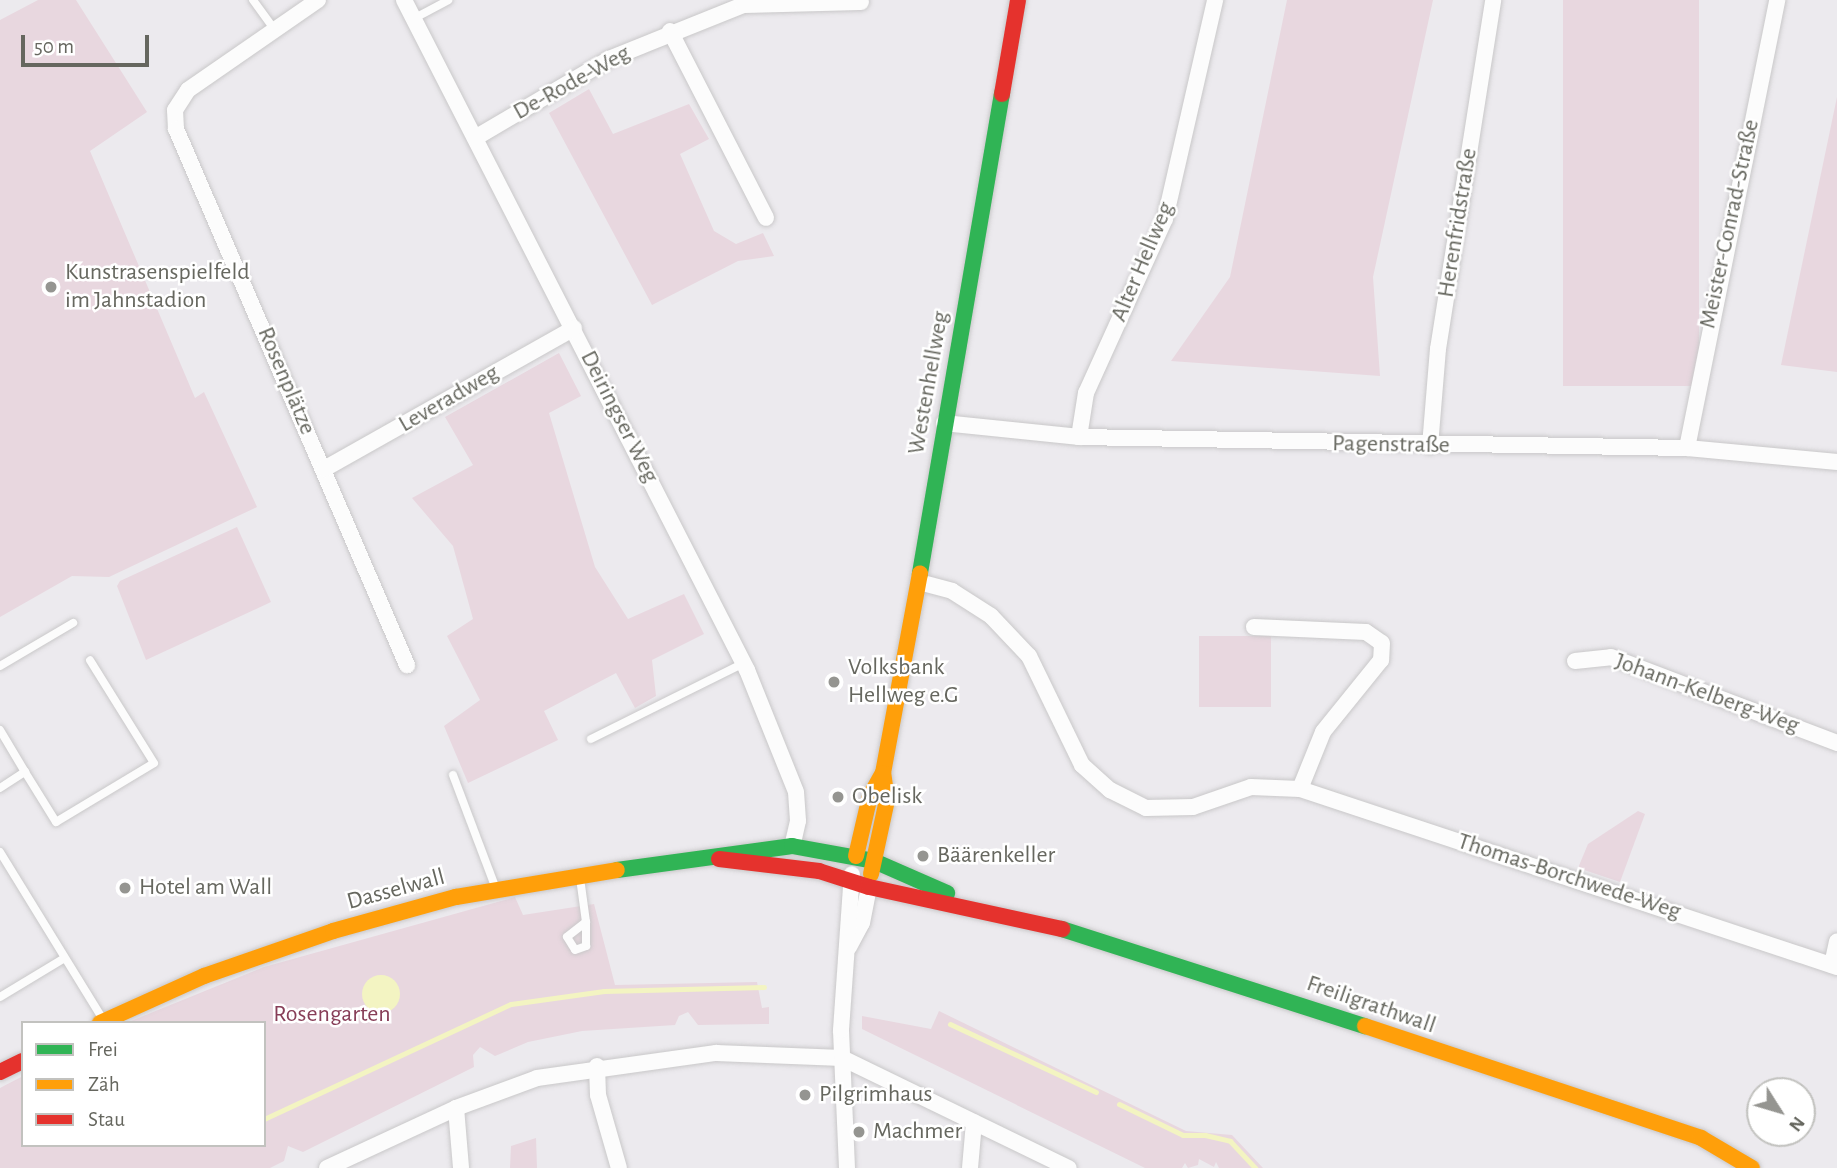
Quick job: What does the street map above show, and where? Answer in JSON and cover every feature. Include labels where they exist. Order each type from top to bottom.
[{"type":"street","name":"Rosenplätze","points":[[318,0],[188,90],[175,110],[176,129],[407,665]]},
{"type":"street","name":"Deiringser Weg","points":[[404,0],[744,663],[796,792],[798,821],[792,846]]},
{"type":"street","name":"Westenhellweg","points":[[856,856],[870,796],[883,773],[919,582],[1018,0]]},
{"type":"street","name":"Alter Hellweg","points":[[1079,437],[1086,393],[1166,219],[1215,0]]},
{"type":"street","name":"Herenfridstraße","points":[[1430,446],[1438,349],[1493,0]]},
{"type":"street","name":"Meister-Conrad-Straße","points":[[1687,448],[1777,0]]},
{"type":"street","name":"De-Rode-Weg","points":[[475,138],[609,59],[670,31],[743,5],[861,2]]},
{"type":"street","points":[[670,31],[766,218]]},
{"type":"street","name":"Leveradweg","points":[[324,470],[574,328]]},
{"type":"street","name":"Pagenstraße","points":[[944,423],[1079,437],[1430,446],[1687,448],[1837,462]]},
{"type":"street","name":"Thomas-Borchwede-Weg","points":[[919,582],[952,591],[991,616],[1029,656],[1082,765],[1110,790],[1146,808],[1193,807],[1251,787],[1300,789],[1834,966]]},
{"type":"street","points":[[1254,627],[1366,632],[1382,643],[1381,660],[1322,732],[1300,789]]},
{"type":"street","name":"Johann-Kelberg-Weg","points":[[1576,661],[1611,657],[1837,743]]},
{"type":"street","name":"Westenhellweg","points":[[869,887],[887,800],[883,773]]},
{"type":"street","name":"Dasselwall","points":[[104,1021],[181,985],[290,945],[496,889],[579,875],[719,859],[753,848],[792,846],[874,861]]},
{"type":"street","points":[[847,1168],[842,1012],[849,947],[846,921],[850,881],[856,856]]},
{"type":"street","name":"Dasselwall","points":[[719,859],[819,871],[850,881]]},
{"type":"street","name":"Freiligrathwall","points":[[874,861],[968,905]]},
{"type":"street","name":"Freiligrathwall","points":[[850,881],[968,905],[1101,939],[1701,1138],[1752,1168]]},
{"type":"street","points":[[849,947],[862,923],[869,887]]},
{"type":"street","points":[[1834,966],[1837,942]]},
{"type":"street","points":[[327,1168],[456,1108],[537,1078],[597,1066],[716,1053],[842,1058],[1069,1168]]},
{"type":"street","points":[[0,1072],[21,1062]]},
{"type":"street","points":[[597,1066],[598,1095],[619,1168]]},
{"type":"street","points":[[456,1108],[461,1168]]},
{"type":"street","points":[[970,1168],[974,1122]]},
{"type":"lane","points":[[253,0],[275,30]]},
{"type":"lane","points":[[413,19],[448,0]]},
{"type":"lane","points":[[0,666],[73,623]]},
{"type":"lane","points":[[0,730],[56,822],[153,763],[90,660]]},
{"type":"lane","points":[[591,739],[744,663]]},
{"type":"lane","points":[[0,788],[25,772]]},
{"type":"lane","points":[[453,775],[496,889]]},
{"type":"lane","points":[[0,852],[101,1021]]},
{"type":"lane","points":[[579,875],[586,922]]},
{"type":"lane","points":[[0,997],[64,959]]},
{"type":"green space","points":[[38,0],[76,0],[147,112],[90,151],[195,398],[204,392],[257,507],[109,577],[72,576],[0,617],[0,20]]},
{"type":"green space","points":[[1287,0],[1433,0],[1373,277],[1380,376],[1171,361],[1230,277]]},
{"type":"green space","points":[[1563,0],[1699,0],[1699,386],[1563,386]]},
{"type":"green space","points":[[589,89],[613,134],[689,104],[709,139],[680,154],[714,231],[736,244],[763,233],[774,256],[738,261],[652,305],[549,113]]},
{"type":"green space","points":[[1837,97],[1837,372],[1781,365]]},
{"type":"green space","points":[[559,353],[581,396],[549,413],[595,567],[628,619],[684,594],[704,634],[652,660],[656,696],[635,708],[616,673],[544,711],[558,740],[468,783],[444,726],[480,700],[447,636],[473,619],[453,546],[412,498],[473,465],[445,417]]},
{"type":"green space","points":[[237,527],[271,602],[146,660],[117,586],[120,581]]},
{"type":"green space","points":[[1199,636],[1271,636],[1271,707],[1199,707]]},
{"type":"green space","points":[[1638,811],[1645,814],[1620,882],[1578,868],[1588,844]]},
{"type":"green space","name":"Rosengarten","points":[[515,897],[523,915],[594,904],[615,985],[757,982],[762,1008],[769,1007],[769,1024],[698,1025],[688,1012],[679,1016],[675,1025],[582,1031],[528,1042],[495,1056],[480,1047],[473,1055],[474,1067],[303,1152],[288,1146],[284,1161],[270,1168],[0,1168],[0,1088],[21,1077],[21,1147],[266,1147],[266,1021],[131,1021],[264,967]]},
{"type":"green space","points":[[939,1011],[1186,1131],[1232,1135],[1263,1168],[1219,1168],[1216,1162],[1214,1167],[1199,1159],[1198,1165],[1188,1168],[1185,1163],[1182,1168],[1145,1168],[862,1029],[862,1016],[931,1029]]},
{"type":"green space","points":[[536,1138],[537,1168],[510,1168],[511,1146]]},
{"type":"shaded area","points":[[381,975],[394,981],[400,994],[394,1007],[381,1013],[368,1007],[362,994],[368,981]]},
{"type":"waterway","points":[[266,1118],[511,1004],[604,991],[764,987]]},
{"type":"waterway","points":[[950,1024],[1096,1092]]},
{"type":"waterway","points":[[1119,1104],[1183,1135],[1205,1135],[1230,1141],[1255,1168]]},
{"type":"traffic: fast","points":[[920,573],[1002,94]]},
{"type":"traffic: fast","points":[[617,870],[792,846],[874,861],[947,893]]},
{"type":"traffic: fast","points":[[1062,929],[1365,1026]]},
{"type":"traffic: slow","points":[[856,856],[870,796],[883,773],[920,573]]},
{"type":"traffic: slow","points":[[871,874],[887,800],[883,773]]},
{"type":"traffic: slow","points":[[104,1021],[204,976],[333,931],[456,897],[617,870]]},
{"type":"traffic: slow","points":[[1365,1026],[1701,1138],[1752,1168]]},
{"type":"traffic: jam","points":[[1002,94],[1018,0]]},
{"type":"traffic: jam","points":[[719,859],[819,871],[869,887],[1062,929]]},
{"type":"traffic: jam","points":[[0,1072],[21,1062]]},
{"type":"place","name":"Kunstrasenspielfeld im Jahnstadion","points":[[51,287]]},
{"type":"place","name":"Volksbank Hellweg e.G","points":[[834,682]]},
{"type":"place","name":"Obelisk","points":[[838,797]]},
{"type":"place","name":"Bäärenkeller","points":[[923,856]]},
{"type":"place","name":"Hotel am Wall","points":[[125,888]]},
{"type":"place","name":"Pilgrimhaus","points":[[805,1095]]},
{"type":"place","name":"Machmer","points":[[859,1132]]}]
